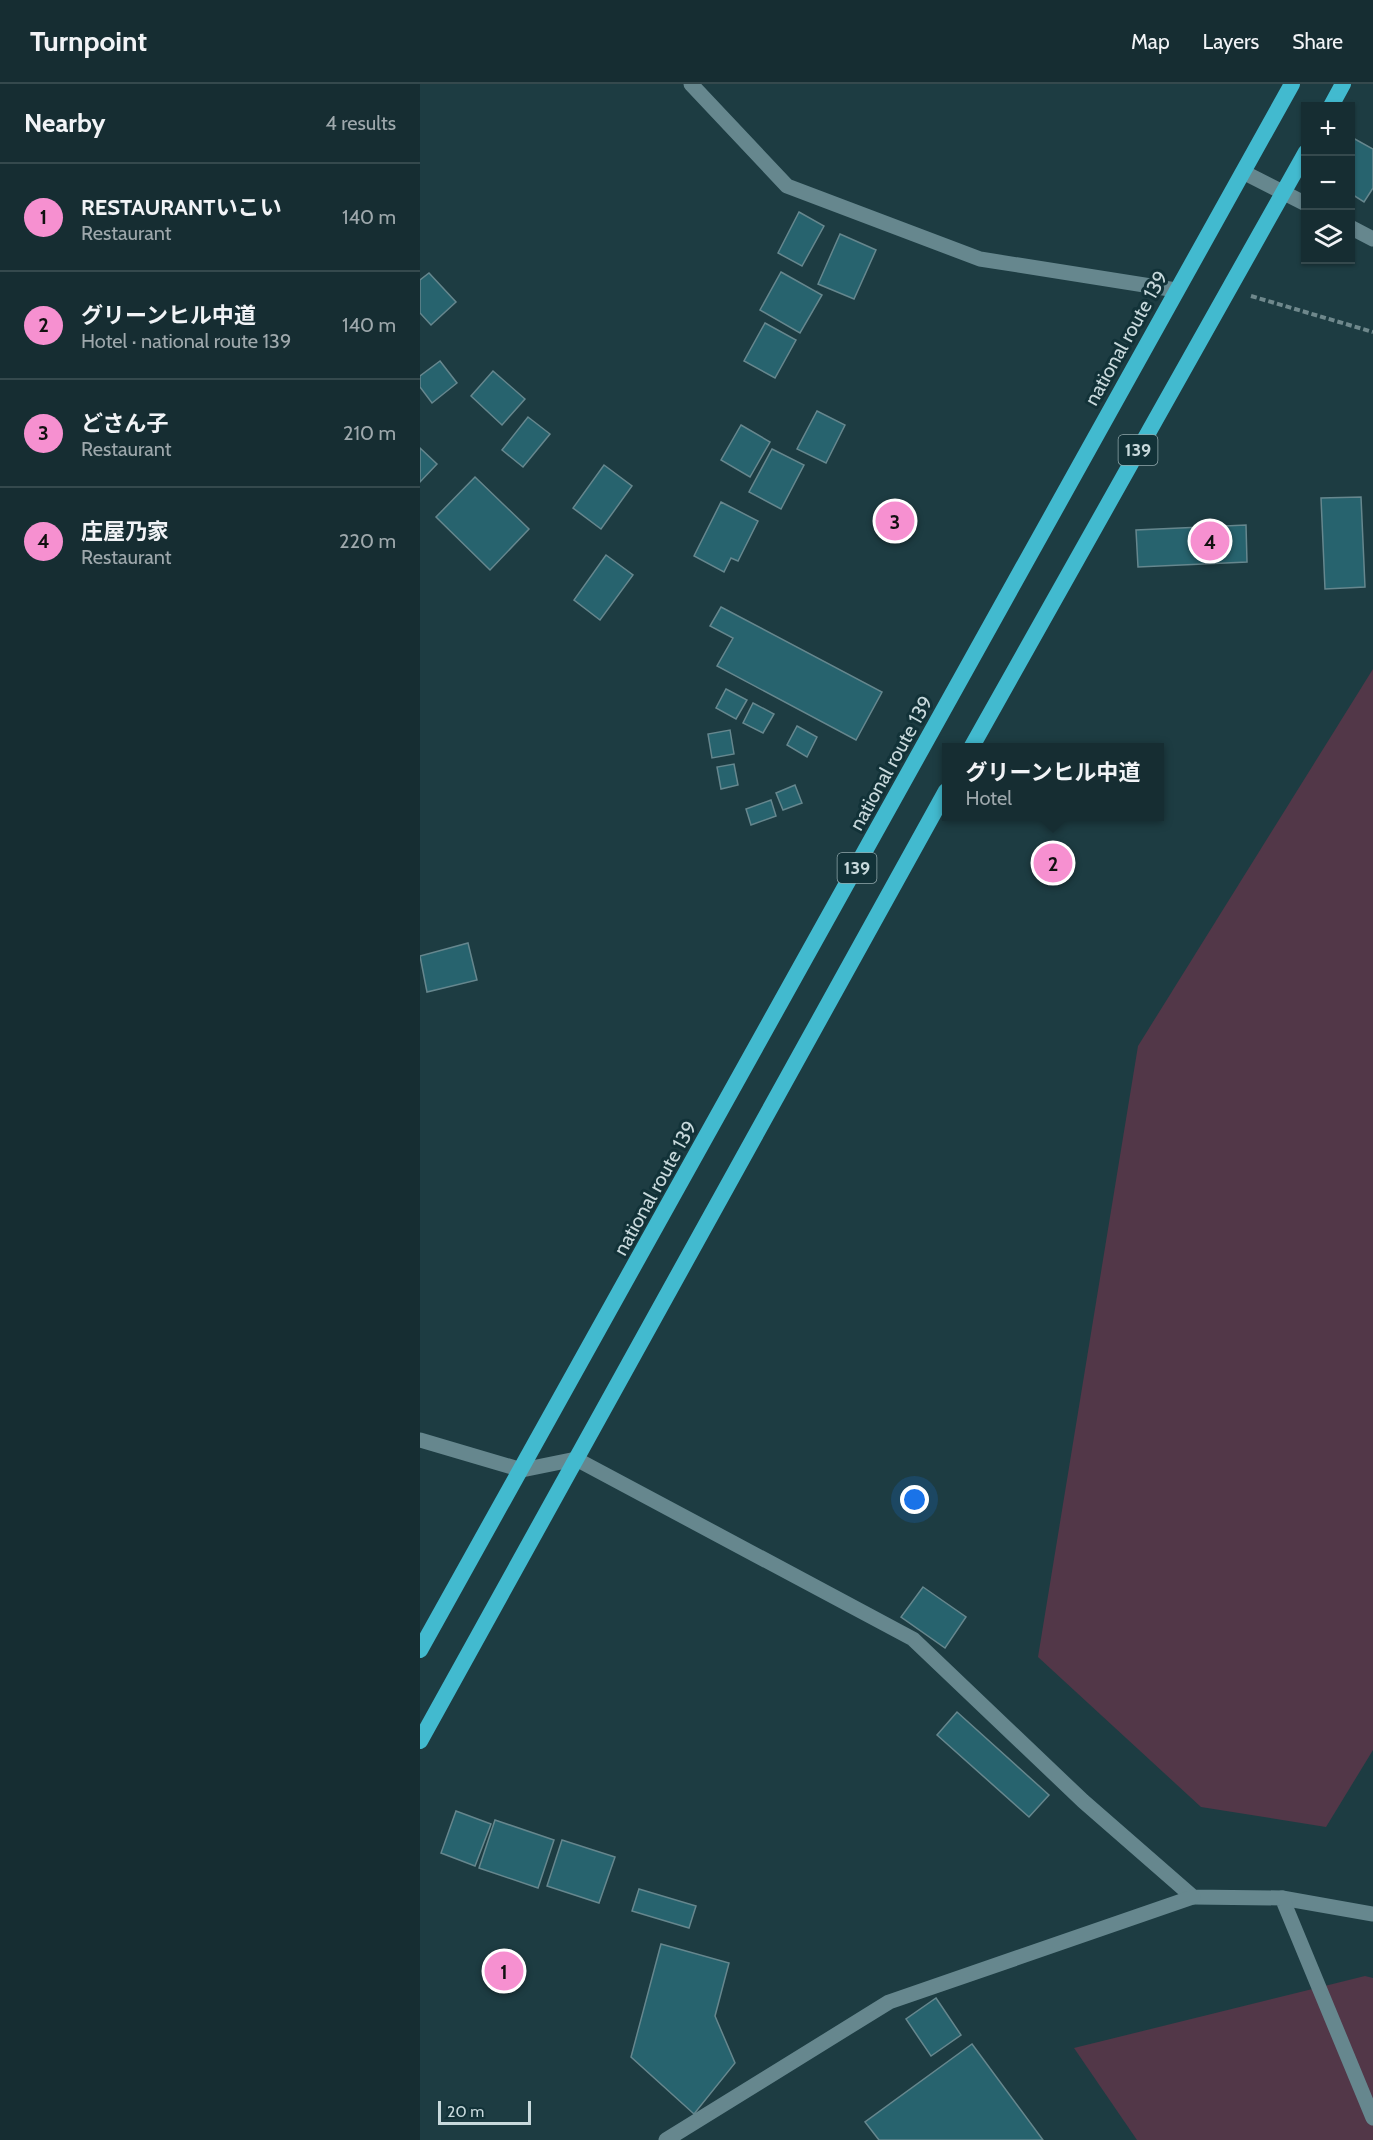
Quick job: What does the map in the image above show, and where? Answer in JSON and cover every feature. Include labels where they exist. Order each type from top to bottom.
[{"type":"highway","name":"national route 139","points":[[420,1650],[1292,84]]},
{"type":"highway","points":[[1333,102],[1343,84]]},
{"type":"highway","name":"139","points":[[973,743],[1303,156]]},
{"type":"highway","name":"139","points":[[420,1741],[942,798]]},
{"type":"street","points":[[691,84],[787,186],[980,259],[1176,290]]},
{"type":"street","points":[[1243,172],[1301,202]]},
{"type":"street","points":[[1355,230],[1373,239]]},
{"type":"street","points":[[420,1440],[522,1470],[576,1459],[913,1638],[1083,1801],[1193,1897]]},
{"type":"street","points":[[666,2140],[889,2002],[1193,1897],[1282,1898],[1373,1914]]},
{"type":"street","points":[[1282,1898],[1373,2118]]},
{"type":"path","points":[[1228,290],[1373,332]]},
{"type":"shaded area","points":[[1373,669],[1373,1750],[1326,1827],[1201,1807],[1038,1657],[1138,1046]]},
{"type":"shaded area","points":[[1365,1976],[1373,1978],[1373,2140],[1137,2140],[1074,2048]]},
{"type":"building","points":[[1355,139],[1373,149],[1373,188],[1364,202],[1355,196]]},
{"type":"building","points":[[799,212],[824,226],[802,266],[778,253]]},
{"type":"building","points":[[840,234],[876,250],[854,299],[818,284]]},
{"type":"building","points":[[781,272],[822,295],[800,333],[760,310]]},
{"type":"building","points":[[429,273],[456,302],[431,325],[420,313],[420,280]]},
{"type":"building","points":[[765,323],[796,340],[775,378],[744,361]]},
{"type":"building","points":[[440,361],[457,383],[432,403],[420,387],[420,376]]},
{"type":"building","points":[[493,371],[525,399],[502,425],[471,396]]},
{"type":"building","points":[[817,411],[845,425],[826,463],[797,449]]},
{"type":"building","points":[[528,417],[550,434],[523,467],[502,450]]},
{"type":"building","points":[[741,425],[770,442],[750,477],[721,460]]},
{"type":"building","points":[[420,448],[437,464],[420,482]]},
{"type":"building","points":[[772,449],[804,465],[781,509],[749,492]]},
{"type":"building","points":[[604,465],[632,486],[601,529],[573,508]]},
{"type":"building","points":[[475,477],[529,529],[490,570],[436,517]]},
{"type":"building","points":[[1361,497],[1365,587],[1325,589],[1321,498]]},
{"type":"building","points":[[721,502],[758,521],[738,561],[731,558],[724,572],[694,556]]},
{"type":"building","points":[[1246,525],[1247,562],[1138,567],[1136,530]]},
{"type":"building","points":[[606,555],[633,575],[600,620],[574,600]]},
{"type":"building","points":[[721,607],[882,692],[856,740],[717,666],[733,638],[710,626]]},
{"type":"building","points":[[726,689],[747,700],[736,719],[716,708]]},
{"type":"building","points":[[753,703],[774,714],[763,733],[743,723]]},
{"type":"building","points":[[797,726],[817,737],[807,757],[787,745]]},
{"type":"building","points":[[730,730],[734,754],[712,758],[708,734]]},
{"type":"building","points":[[734,764],[738,785],[721,789],[717,767]]},
{"type":"building","points":[[795,785],[802,803],[783,810],[776,793]]},
{"type":"building","points":[[771,800],[776,816],[751,825],[746,809]]},
{"type":"building","points":[[468,943],[477,980],[427,992],[420,956]]},
{"type":"building","points":[[923,1587],[966,1617],[945,1648],[901,1617]]},
{"type":"building","points":[[957,1712],[1049,1795],[1029,1817],[937,1735]]},
{"type":"building","points":[[456,1811],[491,1824],[475,1866],[441,1853]]},
{"type":"building","points":[[495,1820],[554,1840],[538,1888],[479,1868]]},
{"type":"building","points":[[562,1840],[615,1857],[599,1903],[547,1886]]},
{"type":"building","points":[[639,1889],[696,1906],[689,1928],[632,1911]]},
{"type":"building","points":[[661,1944],[729,1963],[715,2016],[735,2063],[694,2114],[631,2057]]},
{"type":"building","points":[[936,1998],[961,2035],[931,2056],[906,2019]]},
{"type":"building","points":[[972,2044],[1043,2140],[879,2140],[865,2122]]},
{"type":"place","name":"どさん子","points":[[895,521]]},
{"type":"place","name":"庄屋乃家","points":[[1210,541]]},
{"type":"place","name":"グリーンヒル中道","points":[[1053,863]]},
{"type":"place","name":"RESTAURANTいこい","points":[[504,1971]]}]
